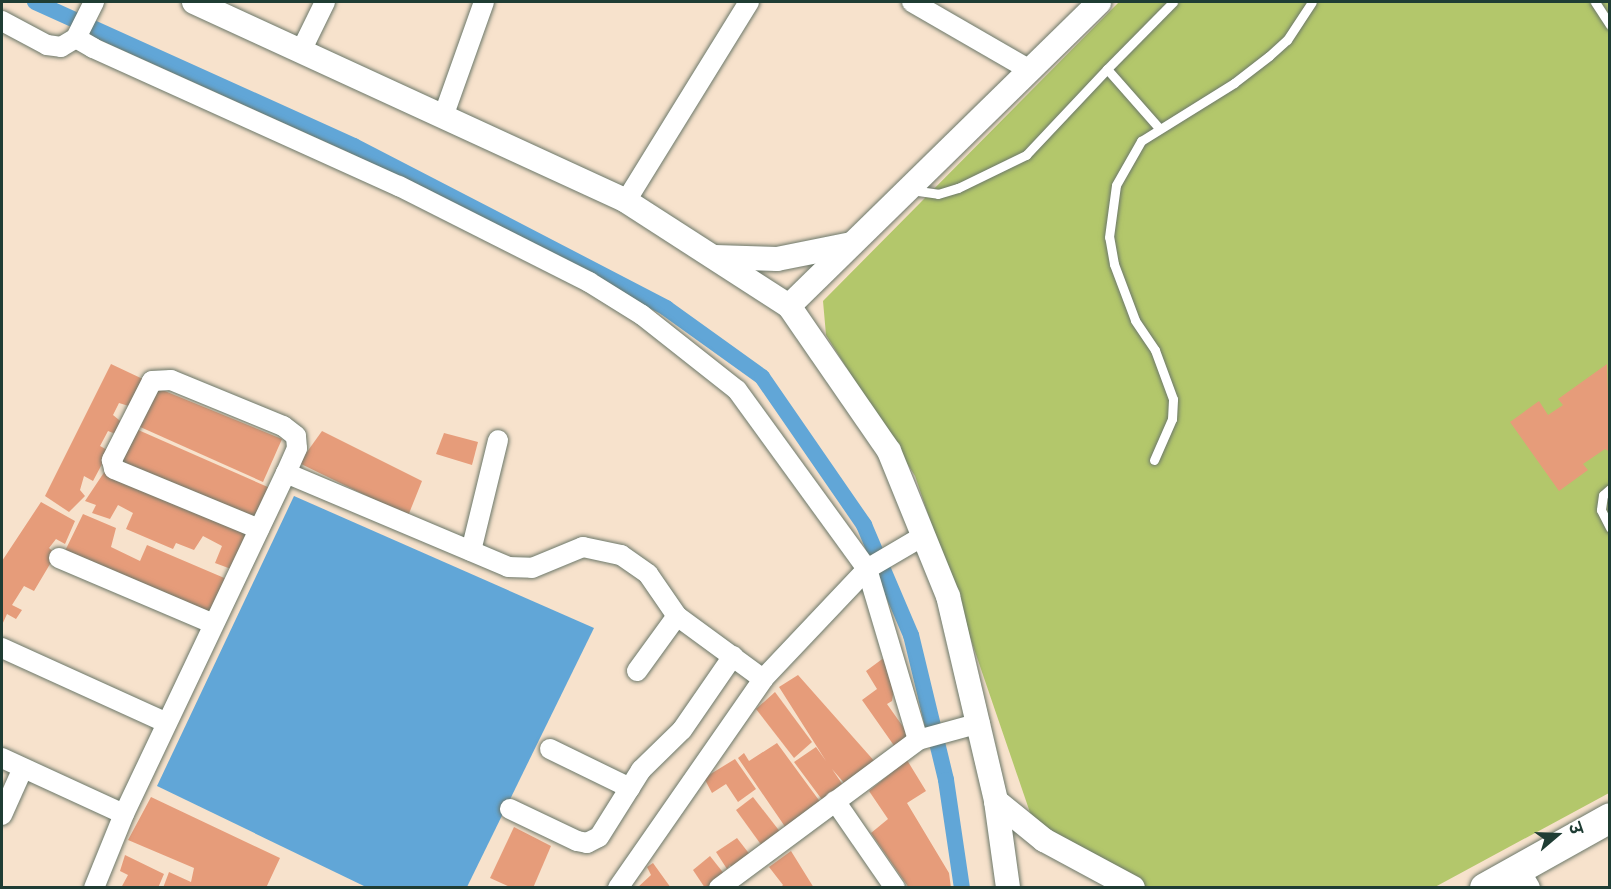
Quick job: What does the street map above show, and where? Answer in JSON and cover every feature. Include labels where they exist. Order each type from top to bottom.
[{"type":"main road","points":[[1485,888],[1524,877],[1610,818]]},
{"type":"street","points":[[2,21],[47,45],[61,47],[79,32],[94,2]]},
{"type":"street","points":[[194,2],[626,201],[789,306],[889,451],[913,542],[948,596],[980,723],[996,801],[1008,888]]},
{"type":"street","points":[[301,51],[325,2]]},
{"type":"street","points":[[443,117],[484,2]]},
{"type":"street","points":[[626,201],[749,2]]},
{"type":"street","points":[[912,2],[1030,70]]},
{"type":"street","points":[[789,306],[1099,2]]},
{"type":"street","points":[[79,32],[247,120],[399,186],[589,282],[642,315],[737,390],[871,566],[922,738]]},
{"type":"street","points":[[712,257],[777,259],[852,244]]},
{"type":"street","points":[[94,888],[124,814],[286,473],[298,442],[283,426],[171,380],[157,378],[145,390],[112,460],[114,469],[259,529]]},
{"type":"street","points":[[471,551],[498,440]]},
{"type":"street","points":[[286,473],[471,551],[522,569],[583,547],[606,549],[636,562],[677,616],[763,679]]},
{"type":"street","points":[[618,888],[763,679],[871,566],[913,542]]},
{"type":"street","points":[[59,558],[214,624]]},
{"type":"street","points":[[637,671],[677,616]]},
{"type":"street","points":[[2,648],[167,723]]},
{"type":"street","points":[[510,809],[587,843],[599,837],[652,756],[682,730],[733,657]]},
{"type":"street","points":[[720,888],[744,880],[835,801],[922,738],[953,727],[980,723]]},
{"type":"street","points":[[550,750],[630,788]]},
{"type":"street","points":[[2,758],[124,814]]},
{"type":"street","points":[[2,815],[24,768]]},
{"type":"street","points":[[835,801],[895,888]]},
{"type":"street","points":[[996,801],[1044,840],[1133,888]]},
{"type":"lane","points":[[909,189],[938,194],[1026,154],[1173,2]]},
{"type":"lane","points":[[1154,460],[1172,419],[1173,399],[1155,350],[1131,312],[1109,237],[1116,185],[1141,141],[1234,83],[1269,56],[1287,39],[1312,2]]},
{"type":"lane","points":[[1595,2],[1610,25]]},
{"type":"lane","points":[[1107,69],[1159,128]]},
{"type":"lane","points":[[1610,489],[1603,495],[1601,510],[1610,528]]},
{"type":"green space","points":[[1119,2],[1609,2],[1609,793],[1435,887],[1147,887],[1037,833],[915,476],[826,335],[823,301]]},
{"type":"water","points":[[294,496],[594,628],[467,887],[366,887],[157,786]]},
{"type":"building","points":[[111,364],[147,381],[132,407],[119,403],[113,415],[124,424],[118,435],[108,431],[100,446],[109,451],[93,481],[84,476],[80,490],[85,496],[69,512],[45,496]]},
{"type":"building","points":[[1607,364],[1610,452],[1605,449],[1583,464],[1588,470],[1559,491],[1510,422],[1539,401],[1548,415],[1563,405],[1558,399]]},
{"type":"building","points":[[155,387],[282,439],[263,482],[138,426]]},
{"type":"building","points":[[136,429],[270,488],[253,521],[121,462]]},
{"type":"building","points":[[322,431],[422,481],[408,516],[299,463]]},
{"type":"building","points":[[444,433],[478,442],[472,465],[436,454]]},
{"type":"building","points":[[105,471],[248,535],[231,569],[215,563],[222,546],[203,536],[194,550],[176,543],[173,549],[126,529],[133,513],[118,505],[110,519],[92,513],[96,505],[85,501]]},
{"type":"building","points":[[41,502],[75,521],[65,544],[56,539],[49,548],[56,554],[34,591],[24,586],[12,605],[22,610],[16,619],[7,614],[2,625],[2,561]]},
{"type":"building","points":[[83,514],[116,528],[111,547],[140,561],[147,545],[229,580],[212,618],[64,553]]},
{"type":"building","points":[[885,657],[895,683],[892,701],[887,704],[911,738],[895,747],[862,700],[877,689],[866,671]]},
{"type":"building","points":[[798,675],[876,763],[845,784],[832,769],[843,785],[823,801],[794,762],[816,747],[826,761],[779,687]]},
{"type":"building","points":[[775,692],[812,742],[794,758],[756,709]]},
{"type":"building","points":[[777,743],[821,803],[788,831],[738,758],[744,753],[749,761]]},
{"type":"building","points":[[735,759],[756,789],[738,802],[726,784],[712,793],[704,778]]},
{"type":"building","points":[[907,760],[926,791],[907,803],[949,873],[951,888],[909,888],[871,833],[888,819],[869,791]]},
{"type":"building","points":[[151,797],[280,858],[266,888],[163,888],[169,872],[191,882],[194,868],[128,840]]},
{"type":"building","points":[[753,797],[781,833],[762,846],[736,810]]},
{"type":"building","points":[[514,827],[551,846],[533,888],[512,888],[490,878]]},
{"type":"building","points":[[737,838],[751,856],[734,871],[730,865],[727,869],[716,852]]},
{"type":"building","points":[[791,851],[814,888],[780,888],[783,885],[769,867]]},
{"type":"building","points":[[125,855],[164,874],[158,888],[121,888],[128,875],[120,871]]},
{"type":"building","points":[[710,856],[725,875],[705,888],[693,870]]},
{"type":"building","points":[[653,863],[671,888],[637,888],[651,875],[647,867]]},
{"type":"waterway","points":[[35,2],[354,146],[666,308],[762,377],[864,525],[911,635],[946,780],[962,888]]}]
